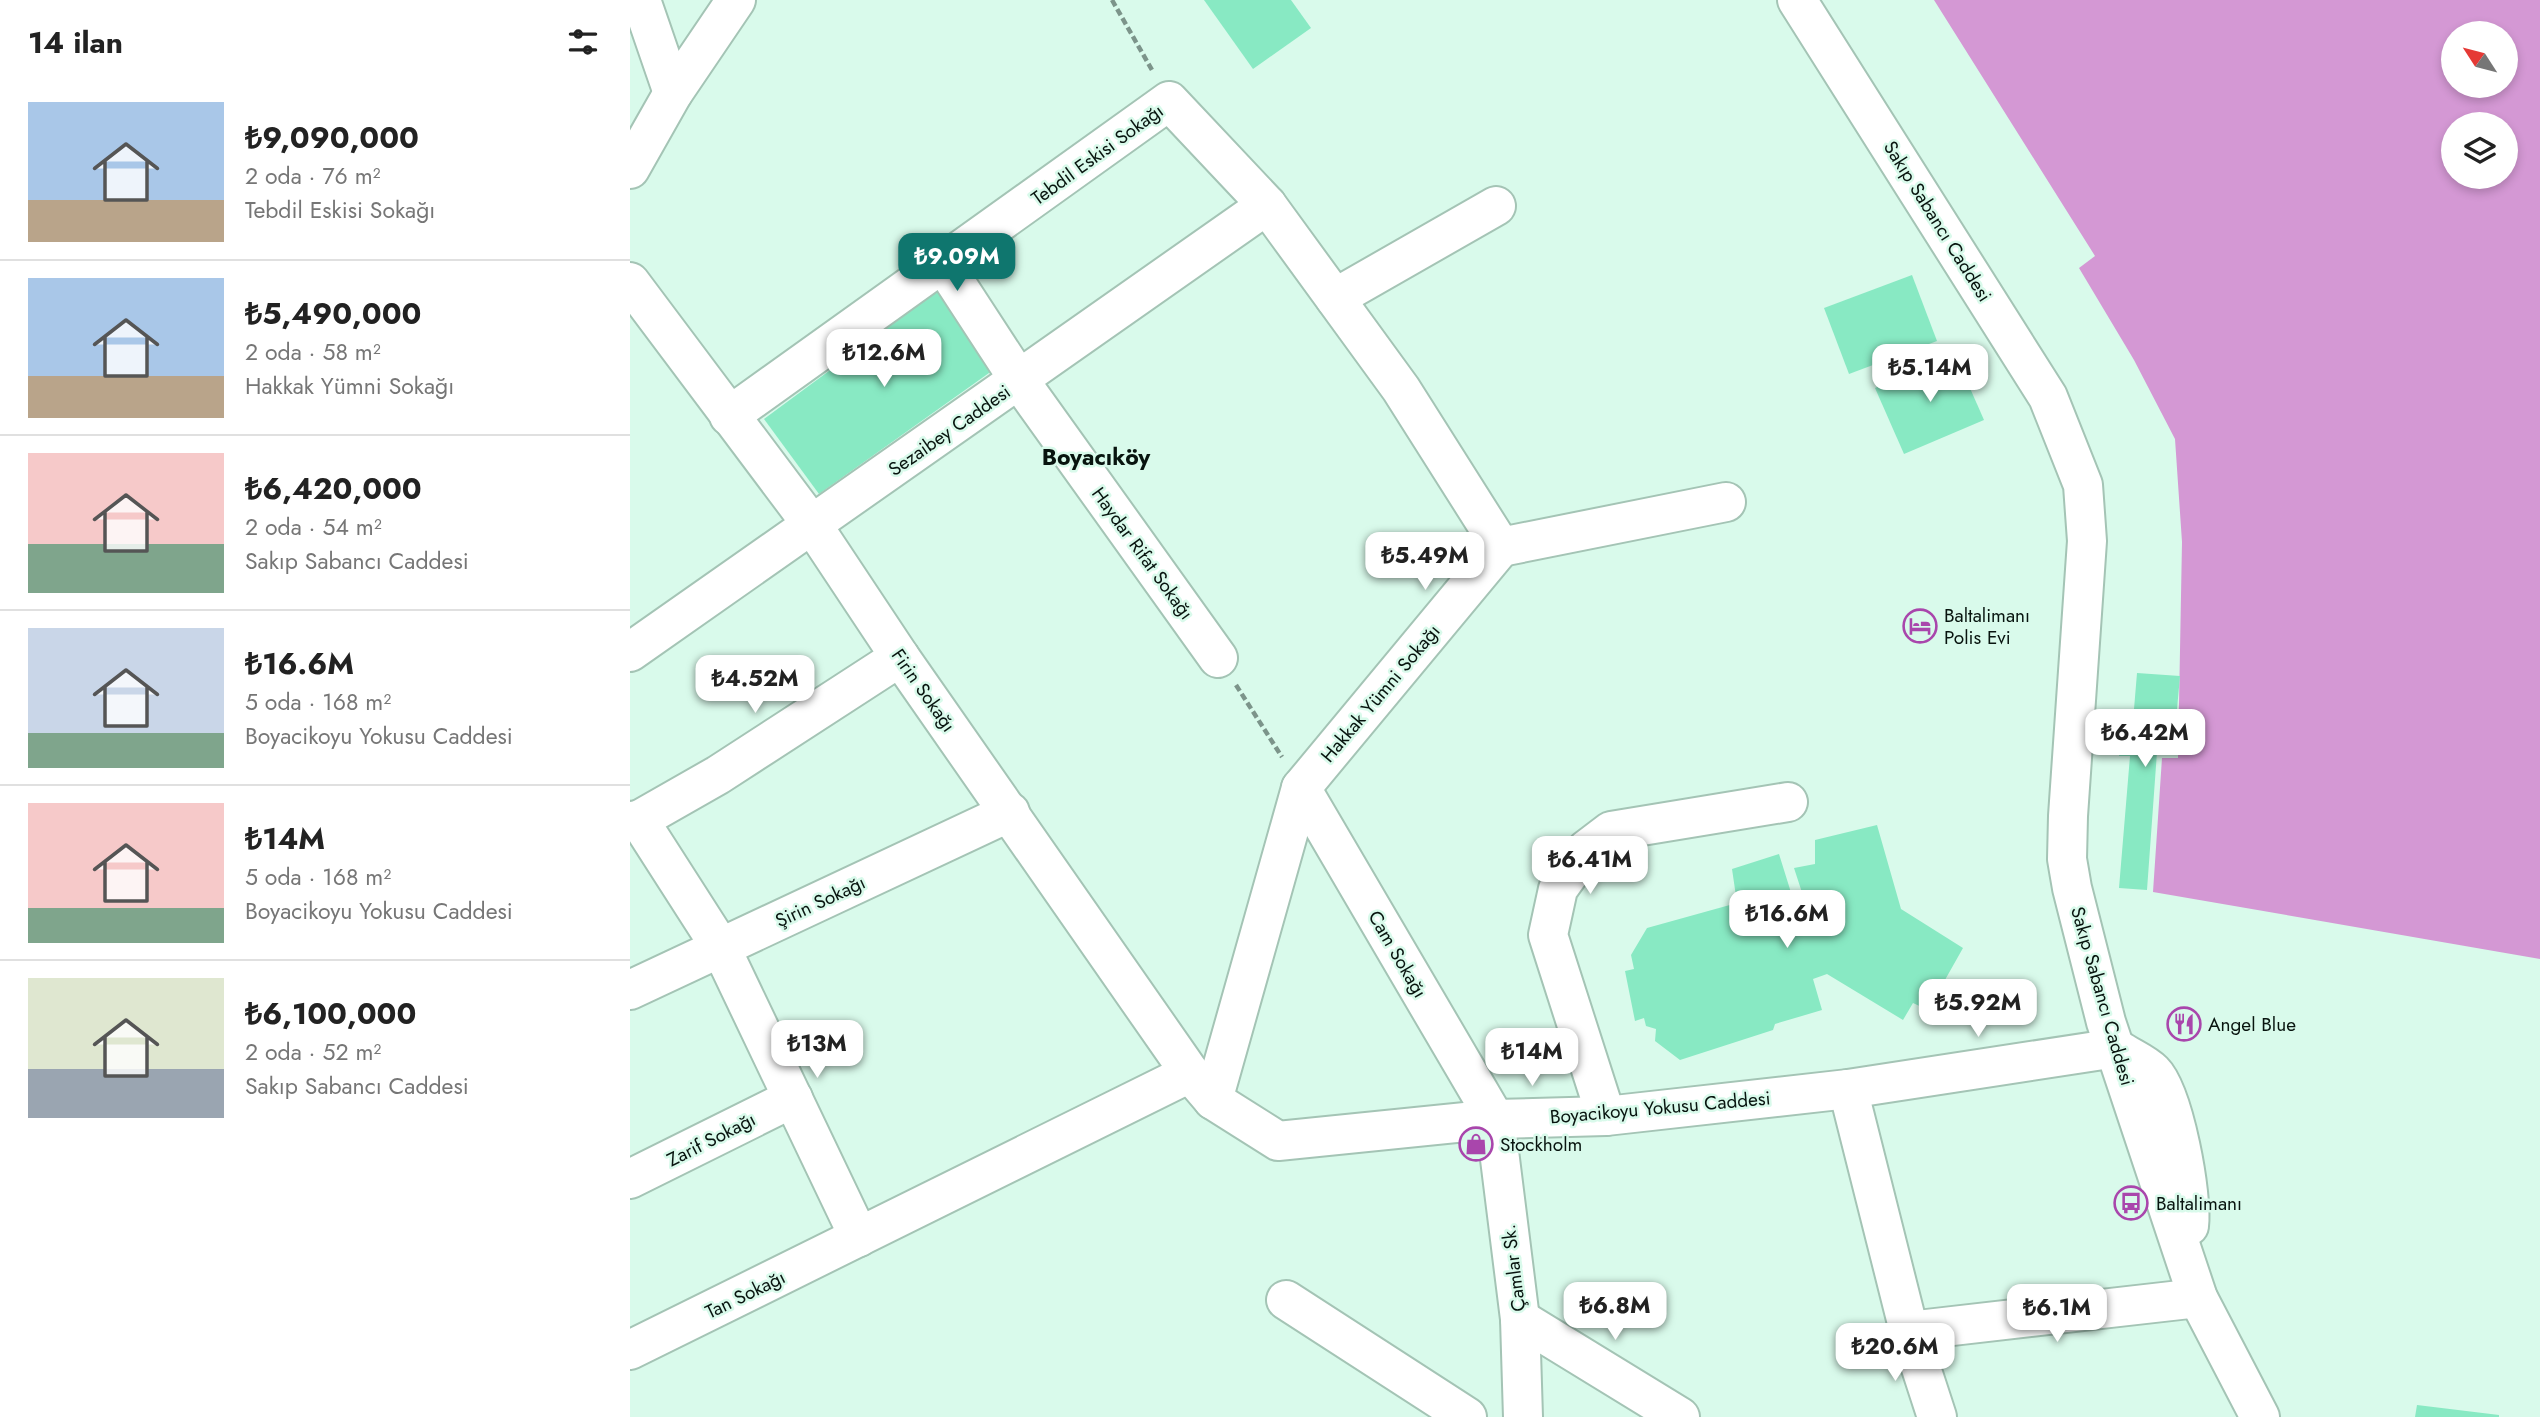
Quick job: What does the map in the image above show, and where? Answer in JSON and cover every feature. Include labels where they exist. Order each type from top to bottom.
[{"type":"street","points":[[641,0],[673,93]]},
{"type":"street","points":[[630,169],[673,93],[736,0]]},
{"type":"street","name":"Sakıp Sabancı Caddesi","points":[[1797,0],[2048,397],[2083,485],[2087,541],[2067,859],[2083,941],[2198,1298],[2260,1417]]},
{"type":"street","points":[[1177,111],[1267,205],[1401,389],[1501,547],[1726,502]]},
{"type":"street","name":"Tebdil Eskisi Sokağı","points":[[729,416],[943,265],[1177,111]]},
{"type":"street","name":"Sezaibey Caddesi","points":[[630,652],[1267,205]]},
{"type":"street","points":[[1335,298],[1496,206]]},
{"type":"street","name":"Haydar Rifat Sokağı","points":[[943,265],[1018,380],[1218,658]]},
{"type":"street","name":"Firin Sokağı","points":[[630,282],[813,526],[900,657],[1202,1087]]},
{"type":"street","name":"Hakkak Yümni Sokağı","points":[[1202,1087],[1301,788],[1501,547]]},
{"type":"street","points":[[859,1237],[721,948],[634,821],[718,775],[900,657]]},
{"type":"street","name":"Cam Sokağı","points":[[1301,788],[1495,1119]]},
{"type":"street","points":[[1605,1116],[1548,934],[1558,889],[1586,850],[1611,831],[1788,802]]},
{"type":"street","name":"Şirin Sokağı","points":[[630,990],[1010,812]]},
{"type":"street","name":"Boyacikoyu Yokusu Caddesi","points":[[1202,1087],[1278,1141],[1495,1119],[1605,1116],[1848,1089],[2116,1048]]},
{"type":"street","name":"Tan Sokağı","points":[[630,1350],[859,1237],[1202,1087]]},
{"type":"street","points":[[1848,1089],[1909,1331],[1937,1417]]},
{"type":"street","name":"Zarif Sokağı","points":[[630,1180],[793,1098]]},
{"type":"street","name":"Çamlar Sk.","points":[[1495,1119],[1520,1318],[1523,1417]]},
{"type":"street","points":[[1909,1331],[2198,1298]]},
{"type":"street","points":[[1286,1300],[1467,1417]]},
{"type":"street","points":[[1520,1318],[1680,1417]]},
{"type":"path","points":[[1112,0],[1177,111]]},
{"type":"path","points":[[1218,658],[1301,788]]},
{"type":"shaded area","points":[[1934,0],[2540,0],[2540,959],[2153,892],[2162,758],[2178,758],[2182,542],[2175,439],[2134,360],[2079,268],[2095,256]]},
{"type":"building","points":[[1204,0],[1291,0],[1311,28],[1253,69]]},
{"type":"building","points":[[1912,275],[1937,341],[1849,374],[1824,308]]},
{"type":"building","points":[[948,283],[1003,363],[819,494],[764,419]]},
{"type":"building","points":[[1955,354],[1984,420],[1904,454],[1875,388]]},
{"type":"building","points":[[2137,673],[2180,676],[2173,753],[2157,752],[2147,890],[2119,888],[2130,756],[2119,756],[2122,720],[2133,721]]},
{"type":"building","points":[[1877,825],[1901,909],[1963,948],[1928,1010],[1913,1003],[1903,1020],[1827,974],[1813,979],[1822,1010],[1775,1024],[1773,1030],[1680,1060],[1655,1041],[1656,1029],[1646,1026],[1644,1018],[1635,1021],[1625,971],[1634,969],[1631,955],[1647,928],[1737,903],[1732,869],[1779,854],[1798,915],[1809,914],[1794,868],[1815,864],[1815,840]]},
{"type":"building","points":[[2417,1405],[2499,1415],[2499,1417],[2415,1417]]},
{"type":"place","name":"Baltalimanı Polis Evi","points":[[1920,626]]},
{"type":"place","name":"Angel Blue","points":[[2184,1024]]},
{"type":"place","name":"Stockholm","points":[[1476,1144]]},
{"type":"place","name":"Baltalimanı","points":[[2131,1203]]},
{"type":"district","name":"Boyacıköy","points":[[1096,457]]}]
